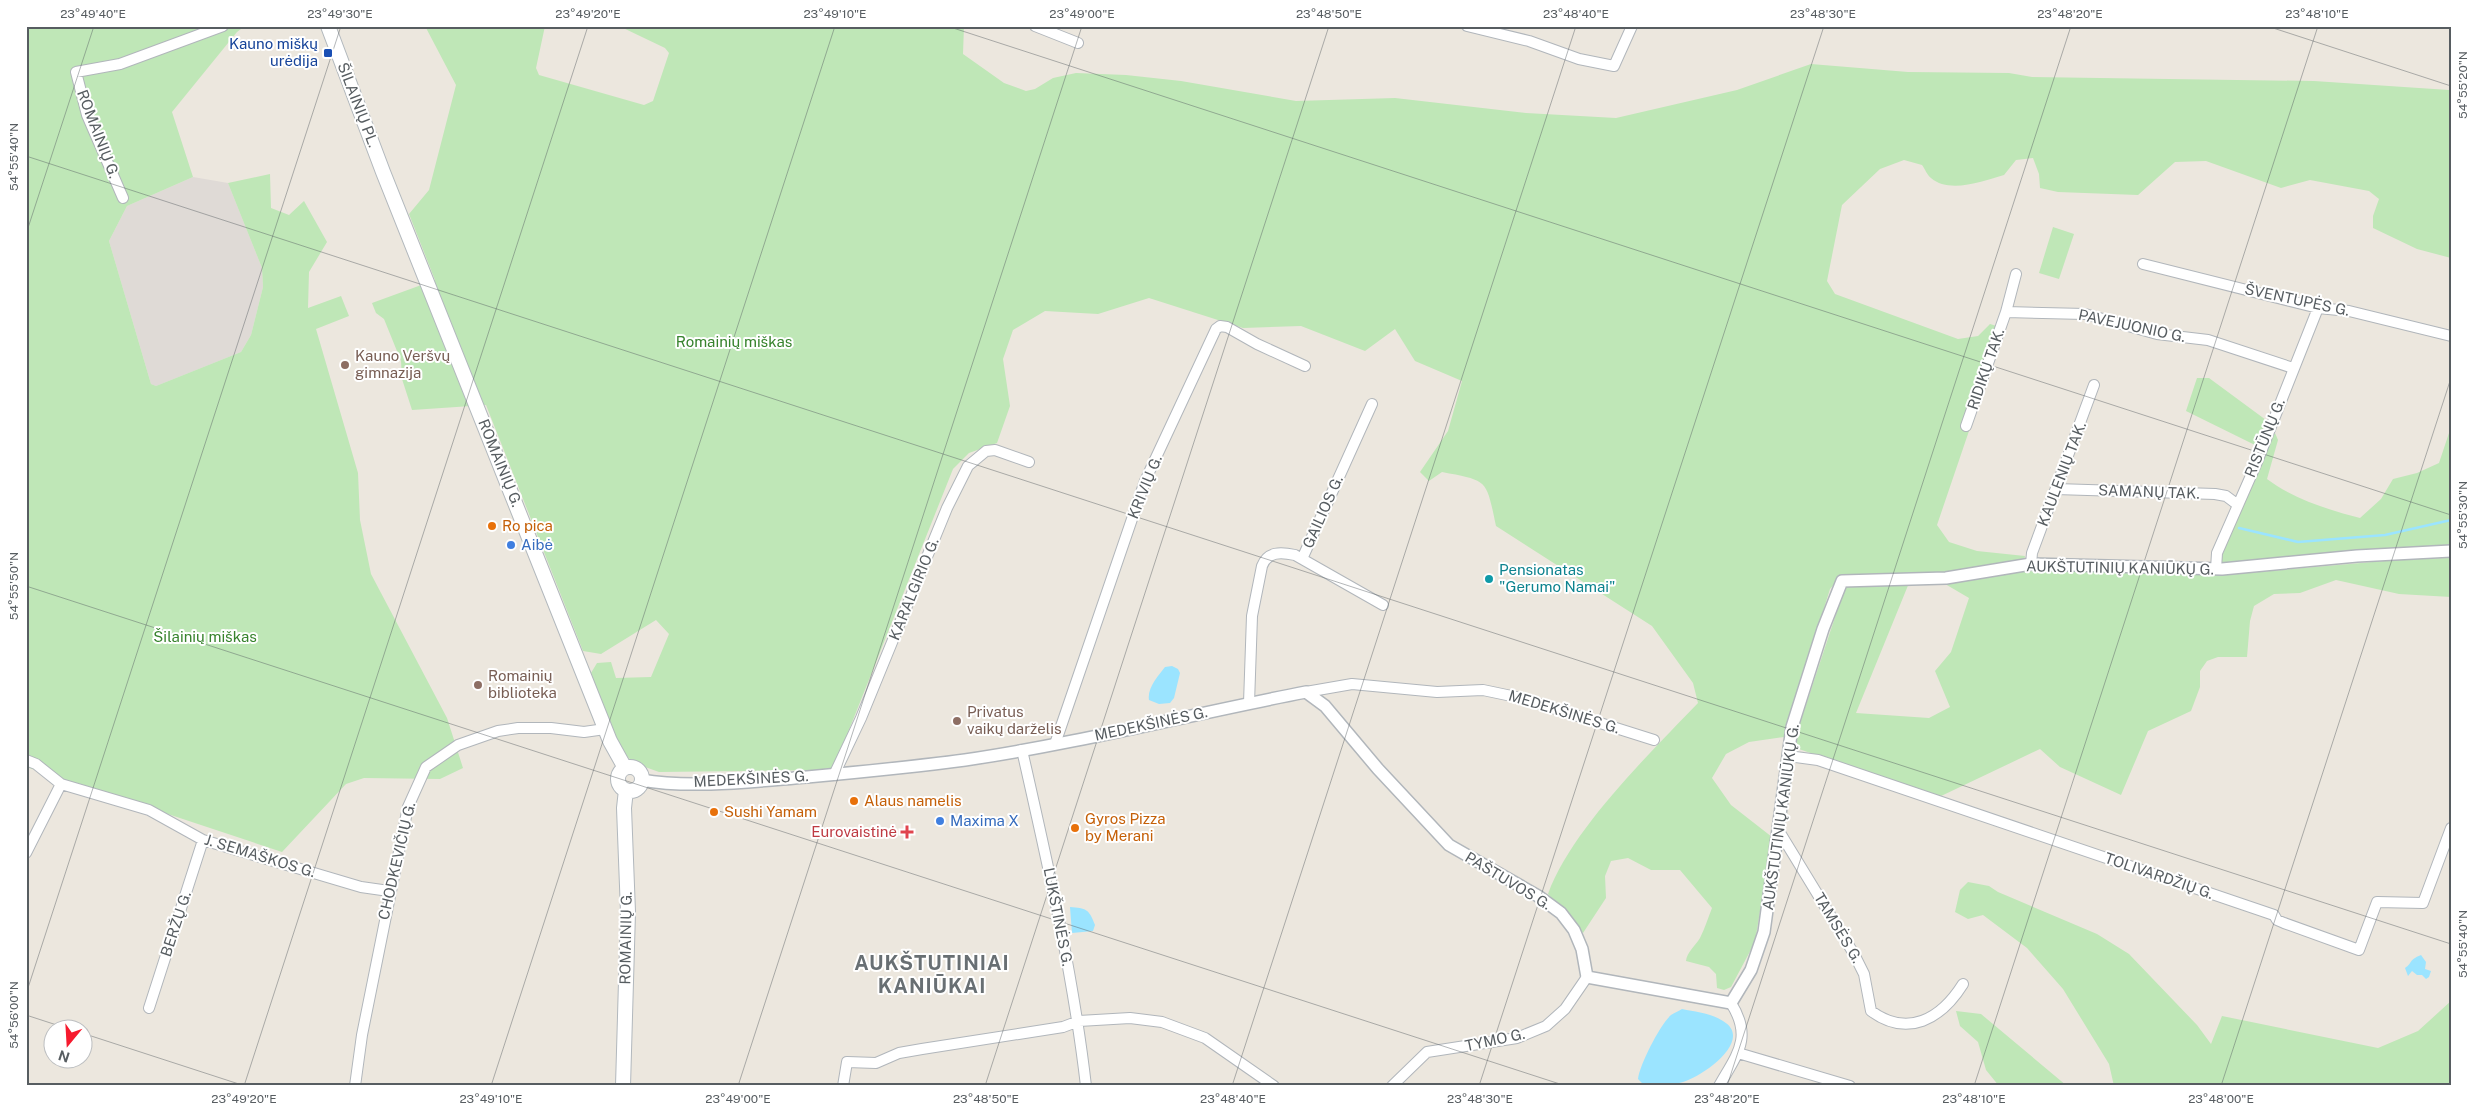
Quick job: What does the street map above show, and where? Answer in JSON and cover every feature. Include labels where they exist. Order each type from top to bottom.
[{"type":"main road","name":"ŠILAINIŲ PL.","points":[[328,26],[388,184]]},
{"type":"main road","name":"ROMAINIŲ G.","points":[[388,184],[605,729],[625,768]]},
{"type":"main road","points":[[625,768],[637,770],[641,780],[638,788],[626,790],[618,782],[619,774],[625,768]]},
{"type":"main road","name":"ROMAINIŲ G.","points":[[623,1086],[628,912],[624,808],[626,790]]},
{"type":"street","name":"ROMAINIŲ G.","points":[[123,198],[87,115],[76,72],[120,64],[223,26]]},
{"type":"street","points":[[1035,26],[1078,43]]},
{"type":"street","points":[[1467,26],[1529,41],[1579,59],[1614,66],[1632,26]]},
{"type":"street","name":"ŠVENTUPĖS G.","points":[[2143,264],[2318,308],[2349,311],[2451,336]]},
{"type":"street","points":[[2006,312],[2016,274]]},
{"type":"street","name":"RISTŪNŲ G.","points":[[2216,569],[2217,553],[2318,308]]},
{"type":"street","name":"PAVEJUONIO G.","points":[[2006,312],[2085,314],[2157,334],[2208,340],[2293,368]]},
{"type":"street","name":"RIDIKŲ TAK.","points":[[1966,426],[2006,312]]},
{"type":"street","name":"KRIVIŲ G.","points":[[1055,744],[1145,481],[1216,329],[1220,326],[1228,327],[1257,344],[1304,366]]},
{"type":"street","name":"KAULENIŲ TAK.","points":[[2031,564],[2032,553],[2094,385]]},
{"type":"street","name":"GAILIOS G.","points":[[1249,703],[1252,616],[1265,559],[1271,554],[1278,552],[1295,555],[1302,559],[1372,404]]},
{"type":"street","name":"KARALGIRIO G.","points":[[834,775],[861,718],[947,508],[968,466],[986,452],[995,450],[1029,462]]},
{"type":"street","name":"SAMANŲ TAK.","points":[[2056,489],[2215,494],[2226,496],[2238,505]]},
{"type":"street","name":"AUKŠTUTINIŲ KANIŪKŲ G.","points":[[1731,1003],[1751,970],[1764,932],[1794,719],[1823,629],[1842,581],[1946,578],[2031,564],[2216,569],[2357,556],[2451,550]]},
{"type":"street","points":[[1302,559],[1383,605]]},
{"type":"street","name":"MEDEKŠINĖS G.","points":[[641,780],[658,783],[750,782],[834,775],[966,760],[1352,684],[1437,692],[1483,690],[1521,698],[1654,740]]},
{"type":"street","name":"PAŠTUVOS G.","points":[[1306,692],[1325,706],[1378,769],[1449,845],[1538,896],[1562,913],[1574,930],[1582,949],[1587,977]]},
{"type":"street","name":"CHODKEVIČIŲ G.","points":[[355,1086],[362,1035],[408,807],[426,767],[458,745],[498,731],[518,728],[551,728],[584,732],[605,729]]},
{"type":"street","name":"LUKŠTINĖS G.","points":[[1022,750],[1045,850],[1079,1022],[1086,1086]]},
{"type":"street","name":"TOLIVARDŽIŲ G.","points":[[1788,756],[1818,760],[2175,881],[2274,915],[2277,920],[2284,923],[2359,950],[2378,902],[2423,903],[2451,828]]},
{"type":"street","name":"J. SEMAŠKOS G.","points":[[26,760],[36,764],[61,784],[149,810],[203,840],[361,887],[390,891]]},
{"type":"street","points":[[26,853],[61,784]]},
{"type":"street","name":"TAMSĖS G.","points":[[1779,831],[1854,954],[1864,974],[1871,1011],[1894,1024],[1905,1026],[1916,1023],[1947,1005],[1963,984]]},
{"type":"street","name":"BERŽŲ G.","points":[[149,1008],[203,840]]},
{"type":"street","points":[[1587,977],[1731,1003],[1742,1026],[1742,1042],[1719,1086]]},
{"type":"street","name":"TYMO G.","points":[[1392,1086],[1426,1052],[1516,1038],[1546,1026],[1565,1009],[1587,977]]},
{"type":"street","points":[[843,1086],[847,1062],[876,1063],[914,1050],[1063,1027],[1079,1022],[1130,1018],[1162,1022],[1205,1038],[1274,1086]]},
{"type":"street","points":[[1738,1052],[1850,1086]]},
{"type":"shaded area","points":[[193,177],[228,183],[262,268],[263,287],[251,335],[241,352],[156,386],[151,384],[109,241],[127,206]]},
{"type":"green space","name":"Šilainių miškas","points":[[26,26],[245,26],[237,32],[172,112],[193,177],[127,206],[109,241],[151,384],[156,386],[241,352],[251,335],[263,287],[262,268],[228,183],[270,174],[271,208],[289,215],[304,201],[327,242],[309,272],[308,308],[341,296],[349,316],[316,329],[358,473],[360,520],[371,574],[447,718],[463,768],[440,779],[364,778],[346,784],[282,852],[26,767]]},
{"type":"green space","name":"Romainių miškas","points":[[425,26],[545,26],[536,68],[539,75],[644,105],[653,101],[669,53],[665,48],[619,26],[964,26],[963,54],[1004,83],[1026,91],[1035,89],[1053,78],[1076,73],[1126,75],[1181,81],[1296,101],[1395,98],[1526,113],[1616,118],[1737,90],[1811,64],[1908,72],[2009,73],[2032,77],[2314,81],[2449,90],[2451,258],[2417,249],[2373,228],[2373,216],[2379,199],[2369,191],[2310,180],[2281,188],[2206,161],[2175,162],[2138,195],[2058,192],[2040,188],[2039,174],[2033,158],[2016,160],[2004,175],[1977,183],[1957,186],[1938,183],[1930,177],[1922,165],[1904,160],[1880,169],[1842,205],[1827,281],[1835,294],[1958,339],[1978,336],[1990,324],[2000,327],[1970,428],[1937,525],[1949,542],[1977,551],[2025,556],[2024,561],[1943,573],[1838,580],[1830,589],[1784,737],[1749,742],[1726,754],[1712,778],[1731,805],[1772,837],[1755,942],[1731,987],[1724,990],[1717,988],[1716,974],[1709,967],[1686,961],[1700,938],[1712,908],[1680,870],[1651,870],[1628,858],[1611,861],[1605,876],[1606,898],[1583,933],[1548,894],[1559,869],[1574,844],[1593,819],[1614,793],[1698,703],[1693,683],[1652,626],[1496,526],[1490,499],[1483,485],[1469,478],[1442,472],[1429,481],[1420,472],[1448,431],[1462,381],[1415,361],[1395,329],[1365,351],[1301,326],[1243,328],[1149,298],[1098,314],[1045,311],[1013,330],[1003,359],[1010,406],[997,443],[969,453],[953,469],[833,770],[659,772],[634,763],[615,745],[591,673],[597,663],[611,662],[616,678],[651,677],[669,634],[656,620],[601,654],[583,651],[486,405],[412,410],[402,379],[401,361],[384,319],[376,313],[372,303],[435,280],[409,214],[429,190],[456,85]]},
{"type":"green space","points":[[2053,227],[2074,234],[2059,279],[2039,273]]},
{"type":"green space","points":[[2197,378],[2209,378],[2266,420],[2257,446],[2186,411]]},
{"type":"green space","points":[[2451,427],[2451,547],[2219,566],[2230,531],[2270,438],[2275,433],[2278,440],[2267,479],[2300,498],[2360,518],[2381,499],[2393,479],[2417,473],[2439,463]]},
{"type":"green space","points":[[2451,558],[2451,597],[2399,594],[2336,580],[2300,593],[2274,594],[2254,606],[2250,621],[2247,657],[2218,657],[2207,661],[2200,671],[2200,687],[2191,711],[2148,731],[2121,795],[2060,767],[2040,749],[1939,797],[1796,748],[1795,738],[1846,584],[1909,583],[1856,713],[1929,718],[1950,707],[1935,671],[1951,652],[1969,598],[1940,581],[2017,571],[2247,573],[2407,559]]},
{"type":"green space","points":[[1968,882],[1989,886],[1998,892],[2097,934],[2129,954],[2197,1025],[2211,1044],[2222,1016],[2378,1048],[2418,1031],[2451,1001],[2451,1086],[2114,1086],[2109,1064],[2063,989],[2027,948],[1983,915],[1968,919],[1955,912],[1960,890]]},
{"type":"green space","points":[[1956,1011],[1981,1014],[2067,1086],[1999,1086],[1986,1070],[1978,1042],[1960,1026]]},
{"type":"water","points":[[1172,666],[1178,669],[1180,673],[1174,698],[1170,703],[1159,704],[1149,700],[1151,687],[1156,678],[1165,667]]},
{"type":"water","points":[[1070,907],[1080,908],[1089,913],[1095,925],[1093,931],[1072,933]]},
{"type":"water","points":[[2421,955],[2426,962],[2425,969],[2431,971],[2429,977],[2426,979],[2412,971],[2408,976],[2405,968],[2414,958]]},
{"type":"water","points":[[1682,1009],[1708,1014],[1723,1021],[1731,1029],[1733,1038],[1729,1047],[1712,1066],[1691,1079],[1674,1084],[1645,1086],[1638,1079],[1646,1055],[1667,1020],[1671,1015]]},
{"type":"waterway","points":[[2239,528],[2298,542],[2385,535],[2451,520]]},
{"type":"place","name":"Kauno miškų urėdija","points":[[328,53]]},
{"type":"place","name":"Kauno Veršvų gimnazija","points":[[345,365]]},
{"type":"place","name":"Ro pica","points":[[492,526]]},
{"type":"place","name":"Aibė","points":[[511,545]]},
{"type":"place","name":"Pensionatas \"Gerumo Namai\"","points":[[1489,579]]},
{"type":"place","name":"Romainių biblioteka","points":[[478,685]]},
{"type":"place","name":"Privatus vaikų darželis","points":[[957,721]]},
{"type":"place","name":"Alaus namelis","points":[[854,801]]},
{"type":"place","name":"Sushi Yamam","points":[[714,812]]},
{"type":"place","name":"Maxima X","points":[[940,821]]},
{"type":"place","name":"Gyros Pizza by Merani","points":[[1075,828]]},
{"type":"place","name":"Eurovaistinė","points":[[907,832]]},
{"type":"district","name":"AUKŠTUTINIAI KANIŪKAI","points":[[932,974]]}]
